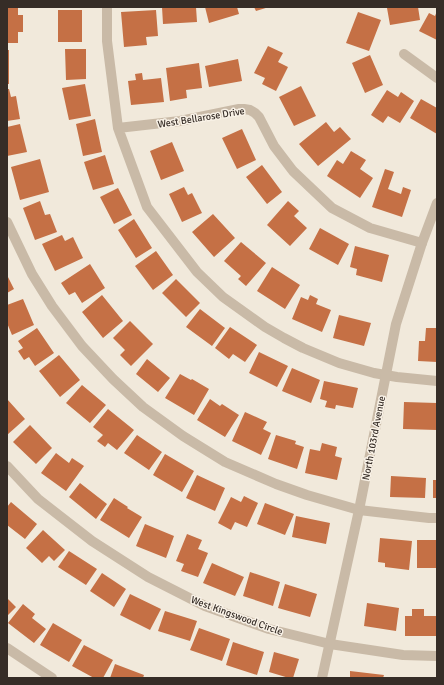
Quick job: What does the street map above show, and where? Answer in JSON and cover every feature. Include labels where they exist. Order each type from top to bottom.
[{"type":"street","points":[[107,7],[107,41],[118,128],[147,207],[197,272],[223,297],[265,327],[303,348],[339,363],[385,375],[437,381]]},
{"type":"street","points":[[404,54],[437,78]]},
{"type":"street","name":"West Bellarose Drive","points":[[118,128],[180,122],[244,109],[250,110],[259,117],[274,146],[293,171],[332,208],[370,228],[422,243]]},
{"type":"street","name":"North 103rd Avenue","points":[[322,678],[359,510],[396,324],[422,243],[437,203]]},
{"type":"street","points":[[7,222],[32,274],[52,306],[82,346],[113,379],[143,407],[183,436],[225,462],[276,484],[307,495],[359,510],[437,518]]},
{"type":"street","name":"West Kingswood Circle","points":[[7,466],[38,499],[92,542],[148,577],[205,606],[270,630],[330,644],[403,655],[437,656]]},
{"type":"street","points":[[7,648],[52,678]]},
{"type":"building","points":[[162,7],[196,7],[197,22],[163,24]]},
{"type":"building","points":[[205,7],[237,7],[239,14],[209,23]]},
{"type":"building","points":[[254,7],[269,7],[256,11]]},
{"type":"building","points":[[418,7],[420,20],[390,25],[387,8]]},
{"type":"building","points":[[7,8],[18,8],[18,15],[23,15],[23,32],[18,32],[18,43],[7,43]]},
{"type":"building","points":[[58,10],[82,10],[82,42],[58,42]]},
{"type":"building","points":[[156,10],[158,36],[146,37],[147,45],[124,47],[121,12]]},
{"type":"building","points":[[437,11],[437,40],[419,31],[429,13],[435,16]]},
{"type":"building","points":[[358,12],[381,20],[369,51],[346,43]]},
{"type":"building","points":[[268,46],[283,53],[278,62],[288,67],[276,91],[262,84],[265,78],[254,73]]},
{"type":"building","points":[[65,49],[86,49],[86,79],[66,80]]},
{"type":"building","points":[[7,50],[9,50],[9,84],[7,84]]},
{"type":"building","points":[[370,55],[383,85],[365,93],[352,63]]},
{"type":"building","points":[[238,59],[242,81],[209,87],[205,66]]},
{"type":"building","points":[[199,63],[202,88],[186,90],[187,98],[170,101],[166,68]]},
{"type":"building","points":[[142,73],[143,80],[161,78],[164,102],[131,105],[128,81],[136,80],[135,74]]},
{"type":"building","points":[[85,84],[91,116],[69,120],[62,88]]},
{"type":"building","points":[[301,86],[316,116],[294,126],[279,97]]},
{"type":"building","points":[[7,89],[9,89],[11,97],[16,96],[20,119],[7,121]]},
{"type":"building","points":[[387,90],[398,97],[401,92],[414,101],[400,123],[388,116],[383,123],[371,115]]},
{"type":"building","points":[[421,99],[437,108],[437,134],[410,118]]},
{"type":"building","points":[[95,119],[102,152],[83,156],[76,124]]},
{"type":"building","points":[[326,122],[334,132],[340,127],[351,139],[318,166],[299,144]]},
{"type":"building","points":[[20,124],[27,152],[7,156],[7,127]]},
{"type":"building","points":[[242,129],[256,160],[237,169],[222,138]]},
{"type":"building","points":[[172,142],[184,171],[161,180],[150,151]]},
{"type":"building","points":[[351,151],[366,160],[360,169],[373,178],[360,198],[327,176],[337,160],[343,164]]},
{"type":"building","points":[[105,155],[114,184],[93,190],[84,162]]},
{"type":"building","points":[[40,159],[49,192],[20,200],[11,167]]},
{"type":"building","points":[[262,165],[282,192],[267,204],[246,177]]},
{"type":"building","points":[[385,169],[394,172],[388,189],[401,194],[403,187],[411,190],[402,217],[372,207]]},
{"type":"building","points":[[184,187],[188,195],[192,193],[202,213],[182,222],[169,194]]},
{"type":"building","points":[[118,188],[132,215],[114,224],[100,197]]},
{"type":"building","points":[[40,201],[45,215],[50,214],[57,232],[35,240],[23,208]]},
{"type":"building","points":[[288,201],[299,211],[294,216],[307,228],[290,246],[267,225]]},
{"type":"building","points":[[213,214],[235,238],[214,257],[192,232]]},
{"type":"building","points":[[134,219],[152,248],[136,258],[118,230]]},
{"type":"building","points":[[320,228],[349,244],[338,265],[309,249]]},
{"type":"building","points":[[62,235],[65,241],[73,237],[83,258],[55,271],[42,244]]},
{"type":"building","points":[[241,242],[266,263],[246,286],[238,279],[241,276],[224,261]]},
{"type":"building","points":[[355,246],[389,255],[382,282],[356,275],[357,269],[350,267]]},
{"type":"building","points":[[156,251],[173,275],[153,290],[135,266]]},
{"type":"building","points":[[90,264],[105,288],[82,303],[75,292],[69,295],[61,283]]},
{"type":"building","points":[[272,267],[300,285],[285,309],[257,291]]},
{"type":"building","points":[[7,275],[14,289],[7,293]]},
{"type":"building","points":[[176,279],[200,303],[186,317],[162,293]]},
{"type":"building","points":[[102,295],[123,321],[103,338],[82,312]]},
{"type":"building","points":[[310,295],[318,299],[316,304],[331,310],[322,332],[292,319],[301,297],[308,300]]},
{"type":"building","points":[[23,299],[34,325],[12,335],[7,323],[7,305]]},
{"type":"building","points":[[200,309],[225,328],[212,346],[186,327]]},
{"type":"building","points":[[339,315],[371,323],[364,346],[333,338]]},
{"type":"building","points":[[130,321],[153,344],[131,366],[120,355],[125,350],[113,338]]},
{"type":"building","points":[[230,327],[257,345],[245,362],[233,354],[229,359],[215,348]]},
{"type":"building","points":[[37,328],[54,353],[35,366],[29,357],[24,360],[18,351],[23,348],[18,341]]},
{"type":"building","points":[[426,328],[437,328],[437,362],[418,361],[419,341],[425,341]]},
{"type":"building","points":[[259,352],[288,366],[277,387],[249,373]]},
{"type":"building","points":[[59,355],[80,380],[60,397],[39,371]]},
{"type":"building","points":[[147,359],[170,378],[158,392],[136,374]]},
{"type":"building","points":[[292,368],[320,380],[311,403],[282,391]]},
{"type":"building","points":[[180,374],[209,389],[194,415],[165,398]]},
{"type":"building","points":[[324,381],[358,388],[353,408],[336,405],[335,409],[325,407],[327,401],[320,399]]},
{"type":"building","points":[[82,385],[106,405],[90,423],[66,403]]},
{"type":"building","points":[[7,399],[25,419],[7,435]]},
{"type":"building","points":[[210,399],[220,406],[222,404],[239,415],[225,437],[197,420]]},
{"type":"building","points":[[404,402],[437,403],[437,430],[403,429]]},
{"type":"building","points":[[108,409],[134,430],[117,450],[108,443],[105,447],[97,441],[103,435],[93,427]]},
{"type":"building","points":[[245,412],[267,422],[263,429],[271,433],[261,455],[232,441]]},
{"type":"building","points":[[30,425],[52,448],[36,464],[13,442]]},
{"type":"building","points":[[137,435],[162,452],[149,470],[124,453]]},
{"type":"building","points":[[276,435],[296,441],[295,444],[304,447],[297,469],[268,459]]},
{"type":"building","points":[[322,443],[337,447],[335,456],[342,458],[337,480],[305,473],[310,449],[320,451]]},
{"type":"building","points":[[56,453],[69,463],[72,458],[84,466],[66,491],[41,473]]},
{"type":"building","points":[[165,454],[194,471],[182,492],[153,475]]},
{"type":"building","points":[[197,475],[225,488],[215,511],[186,498]]},
{"type":"building","points":[[391,476],[426,478],[425,498],[390,497]]},
{"type":"building","points":[[433,480],[437,480],[437,498],[433,498]]},
{"type":"building","points":[[80,483],[107,504],[96,519],[69,497]]},
{"type":"building","points":[[244,496],[258,503],[247,527],[235,522],[231,530],[218,523],[231,497],[241,502]]},
{"type":"building","points":[[114,498],[142,517],[129,538],[100,520]]},
{"type":"building","points":[[11,502],[37,524],[25,539],[7,525],[7,507]]},
{"type":"building","points":[[265,503],[294,514],[285,535],[257,524]]},
{"type":"building","points":[[296,516],[330,523],[326,544],[292,537]]},
{"type":"building","points":[[145,524],[174,536],[166,558],[136,546]]},
{"type":"building","points":[[43,530],[65,550],[54,561],[49,556],[42,563],[26,548]]},
{"type":"building","points":[[187,534],[202,540],[198,549],[208,553],[198,577],[181,571],[184,564],[176,561]]},
{"type":"building","points":[[380,538],[412,541],[409,570],[385,567],[385,563],[378,562]]},
{"type":"building","points":[[417,540],[437,540],[437,568],[417,568]]},
{"type":"building","points":[[69,551],[97,569],[86,585],[58,567]]},
{"type":"building","points":[[212,563],[244,577],[235,596],[203,583]]},
{"type":"building","points":[[250,572],[280,582],[273,606],[243,596]]},
{"type":"building","points":[[102,573],[126,589],[114,607],[90,591]]},
{"type":"building","points":[[285,584],[317,594],[310,617],[278,608]]},
{"type":"building","points":[[130,594],[161,609],[150,630],[120,615]]},
{"type":"building","points":[[7,598],[16,607],[7,616]]},
{"type":"building","points":[[367,603],[399,608],[396,631],[364,626]]},
{"type":"building","points":[[23,604],[35,614],[32,618],[46,629],[34,643],[8,623]]},
{"type":"building","points":[[412,609],[424,609],[424,616],[437,616],[437,636],[405,636],[405,616],[412,616]]},
{"type":"building","points":[[165,611],[197,621],[190,641],[158,631]]},
{"type":"building","points":[[53,623],[82,640],[69,662],[40,645]]},
{"type":"building","points":[[199,628],[230,639],[222,661],[190,650]]},
{"type":"building","points":[[233,642],[264,652],[257,675],[226,665]]},
{"type":"building","points":[[84,645],[113,660],[103,678],[94,678],[72,666]]},
{"type":"building","points":[[274,652],[299,659],[293,678],[269,672]]},
{"type":"building","points":[[115,664],[144,675],[143,678],[110,678]]},
{"type":"building","points":[[350,671],[384,675],[383,678],[350,678]]}]
